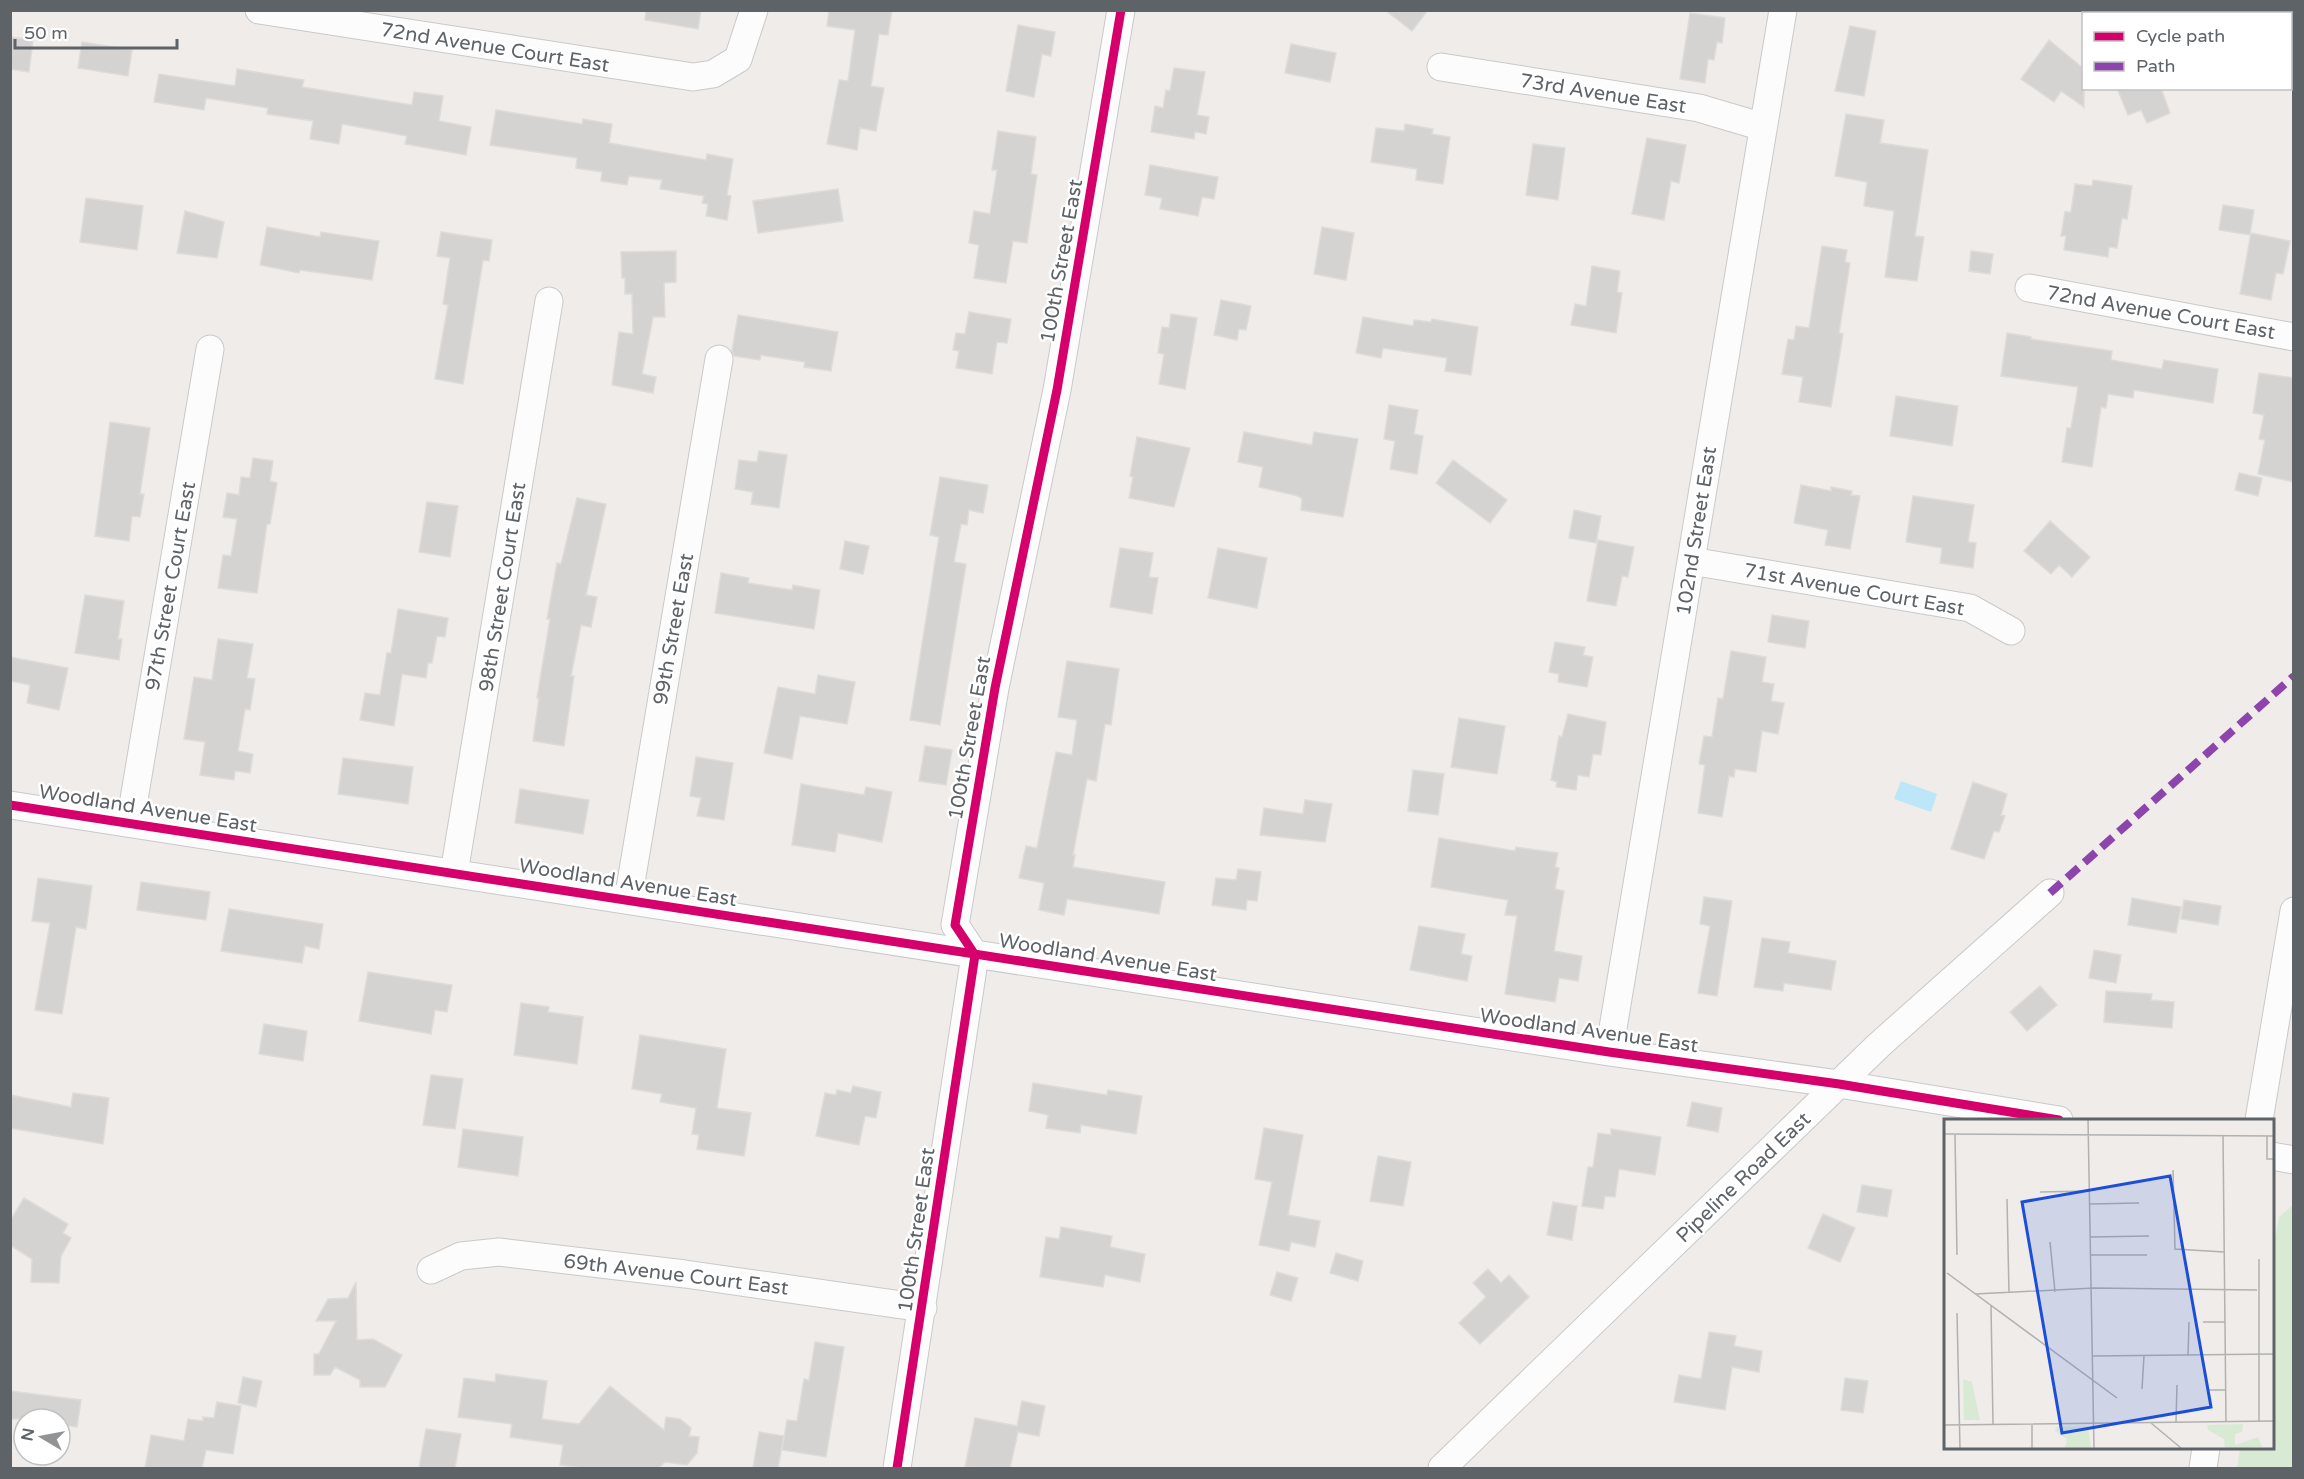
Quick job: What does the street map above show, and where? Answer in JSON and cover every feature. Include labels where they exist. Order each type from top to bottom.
[{"type":"street","name":"72nd Avenue Court East","points":[[259,10],[693,77],[713,74],[730,66],[738,59],[754,10]]},
{"type":"street","name":"100th Street East","points":[[897,1468],[975,955],[955,925],[994,688],[1063,357],[1121,10]]},
{"type":"street","name":"102nd Street East","points":[[1609,1052],[1783,10]]},
{"type":"street","name":"73rd Avenue East","points":[[1441,67],[1699,108],[1763,127]]},
{"type":"street","name":"72nd Avenue Court East","points":[[2029,288],[2294,337]]},
{"type":"street","name":"98th Street Court East","points":[[454,873],[549,301]]},
{"type":"street","name":"97th Street Court East","points":[[130,823],[210,349]]},
{"type":"street","name":"99th Street East","points":[[628,900],[719,358]]},
{"type":"street","name":"71st Avenue Court East","points":[[1691,561],[1970,608],[2011,631]]},
{"type":"street","name":"Woodland Avenue East","points":[[10,805],[1609,1052],[1839,1084],[2053,1119]]},
{"type":"street","name":"Pipeline Road East","points":[[1442,1468],[1879,1045],[2050,893]]},
{"type":"street","points":[[2259,1119],[2294,911]]},
{"type":"street","points":[[2274,1156],[2294,1160]]},
{"type":"street","name":"69th Avenue Court East","points":[[431,1270],[461,1256],[498,1252],[685,1274],[923,1308]]},
{"type":"street","points":[[2203,1468],[2206,1449]]},
{"type":"green space","points":[[2293,1205],[2293,1468],[2237,1468],[2240,1449],[2274,1449],[2274,1243],[2279,1217]]},
{"type":"water","points":[[1901,781],[1937,794],[1931,812],[1894,799]]},
{"type":"building","points":[[646,10],[701,10],[698,29],[645,20]]},
{"type":"building","points":[[829,10],[892,10],[888,35],[879,34],[871,86],[884,88],[876,131],[860,128],[857,150],[827,144],[839,80],[848,81],[855,30],[827,26]]},
{"type":"building","points":[[1385,10],[1428,10],[1412,31]]},
{"type":"building","points":[[1690,13],[1725,18],[1722,43],[1717,42],[1714,60],[1708,59],[1705,83],[1680,79]]},
{"type":"building","points":[[1018,25],[1055,32],[1051,56],[1042,54],[1034,97],[1006,91]]},
{"type":"building","points":[[1850,26],[1876,31],[1864,96],[1835,91]]},
{"type":"building","points":[[10,37],[33,40],[29,72],[10,69]]},
{"type":"building","points":[[2049,40],[2082,67],[2084,107],[2061,91],[2054,102],[2021,79]]},
{"type":"building","points":[[82,42],[132,50],[128,76],[78,68]]},
{"type":"building","points":[[1291,44],[1336,53],[1330,82],[1285,73]]},
{"type":"building","points":[[1174,68],[1205,72],[1197,115],[1209,117],[1206,134],[1195,132],[1194,139],[1151,132],[1155,106],[1163,108],[1166,90],[1170,91]]},
{"type":"building","points":[[237,69],[304,80],[302,87],[412,105],[414,92],[443,96],[439,121],[471,127],[466,155],[405,144],[407,136],[342,124],[339,144],[310,139],[313,121],[267,114],[268,108],[206,98],[204,110],[154,102],[159,74],[235,86]]},
{"type":"building","points":[[2118,90],[2162,90],[2170,113],[2147,123],[2141,110],[2128,115]]},
{"type":"building","points":[[496,110],[582,124],[583,119],[612,124],[609,143],[706,160],[707,154],[733,159],[727,195],[731,196],[727,220],[706,216],[708,204],[702,203],[704,196],[660,189],[662,180],[629,176],[627,185],[601,181],[602,172],[576,168],[577,158],[490,145]]},
{"type":"building","points":[[1846,114],[1884,120],[1880,143],[1928,150],[1915,236],[1924,237],[1917,281],[1885,277],[1894,211],[1864,206],[1867,182],[1835,176]]},
{"type":"building","points":[[1405,124],[1433,129],[1432,134],[1450,137],[1443,184],[1416,180],[1417,169],[1371,162],[1376,128],[1404,131]]},
{"type":"building","points":[[998,131],[1036,137],[1031,174],[1037,175],[1027,243],[1013,241],[1006,283],[974,278],[979,245],[969,243],[974,211],[990,214],[997,170],[992,170]]},
{"type":"building","points":[[1647,138],[1686,145],[1679,183],[1671,181],[1664,220],[1632,214]]},
{"type":"building","points":[[1533,144],[1565,148],[1558,200],[1526,195]]},
{"type":"building","points":[[1150,165],[1218,177],[1214,199],[1202,197],[1198,216],[1160,209],[1162,198],[1145,195]]},
{"type":"building","points":[[2093,180],[2132,186],[2127,219],[2122,218],[2117,248],[2109,247],[2108,257],[2064,250],[2066,236],[2061,236],[2065,212],[2071,212],[2075,184],[2092,186]]},
{"type":"building","points":[[838,189],[843,221],[758,233],[753,201]]},
{"type":"building","points":[[86,198],[143,206],[137,250],[80,242]]},
{"type":"building","points":[[2223,205],[2254,210],[2250,235],[2219,230]]},
{"type":"building","points":[[185,211],[224,222],[217,258],[177,253]]},
{"type":"building","points":[[267,227],[320,237],[321,232],[379,241],[372,280],[300,270],[299,273],[260,265]]},
{"type":"building","points":[[1322,227],[1354,233],[1346,280],[1314,274]]},
{"type":"building","points":[[441,232],[492,240],[489,261],[483,260],[463,384],[435,379],[448,305],[443,304],[450,258],[437,256]]},
{"type":"building","points":[[2251,233],[2290,241],[2283,274],[2276,273],[2271,300],[2240,294]]},
{"type":"building","points":[[1822,246],[1847,250],[1845,262],[1850,263],[1839,333],[1843,334],[1831,407],[1799,402],[1803,377],[1782,374],[1788,339],[1794,340],[1796,326],[1809,328]]},
{"type":"building","points":[[676,251],[676,282],[664,283],[665,317],[653,317],[642,374],[656,377],[653,393],[612,385],[619,332],[633,334],[632,294],[625,294],[621,252]]},
{"type":"building","points":[[1971,251],[1993,254],[1990,274],[1969,271]]},
{"type":"building","points":[[1592,266],[1620,271],[1617,292],[1622,293],[1616,333],[1571,325],[1575,304],[1586,306]]},
{"type":"building","points":[[1221,300],[1251,306],[1246,330],[1239,329],[1237,340],[1214,335]]},
{"type":"building","points":[[969,312],[1011,319],[1007,343],[997,342],[992,374],[956,368],[959,351],[953,350],[956,333],[965,334]]},
{"type":"building","points":[[1171,314],[1197,318],[1185,389],[1159,384],[1164,354],[1158,353],[1162,327],[1169,328]]},
{"type":"building","points":[[738,315],[838,332],[831,371],[804,367],[805,362],[761,355],[760,360],[734,356],[732,351]]},
{"type":"building","points":[[1363,317],[1413,326],[1414,320],[1431,322],[1432,319],[1478,327],[1471,375],[1445,371],[1447,358],[1383,348],[1381,358],[1356,353]]},
{"type":"building","points":[[2007,333],[2031,337],[2031,339],[2112,351],[2111,360],[2162,369],[2164,360],[2218,369],[2213,403],[2134,390],[2133,398],[2108,394],[2106,408],[2101,407],[2092,467],[2062,462],[2067,428],[2071,428],[2078,387],[2001,376]]},
{"type":"building","points":[[2259,373],[2294,378],[2294,482],[2258,474],[2265,440],[2259,439],[2264,415],[2253,413]]},
{"type":"building","points":[[1896,396],[1958,406],[1952,446],[1890,436]]},
{"type":"building","points":[[1389,405],[1418,410],[1414,434],[1423,436],[1417,474],[1390,469],[1395,441],[1384,439]]},
{"type":"building","points":[[110,422],[150,428],[140,494],[144,494],[140,517],[132,516],[129,541],[95,536]]},
{"type":"building","points":[[1244,432],[1312,445],[1314,432],[1358,439],[1343,517],[1301,510],[1302,499],[1298,496],[1259,487],[1263,467],[1238,462]]},
{"type":"building","points":[[1137,437],[1190,448],[1174,507],[1129,498],[1133,477],[1130,476]]},
{"type":"building","points":[[759,451],[787,455],[779,508],[751,504],[753,492],[735,489],[739,460],[757,462]]},
{"type":"building","points":[[253,458],[273,461],[270,481],[277,483],[270,524],[267,524],[257,593],[218,588],[223,555],[231,556],[237,519],[223,517],[227,493],[239,495],[241,477],[250,478]]},
{"type":"building","points":[[1453,460],[1507,500],[1490,523],[1436,483]]},
{"type":"building","points":[[2239,473],[2262,478],[2258,496],[2235,490]]},
{"type":"building","points":[[940,477],[988,485],[983,513],[969,510],[967,525],[961,524],[954,562],[966,564],[940,725],[910,720],[939,537],[930,535]]},
{"type":"building","points":[[1801,485],[1831,491],[1831,487],[1852,491],[1851,495],[1860,496],[1850,549],[1825,545],[1828,530],[1794,523]]},
{"type":"building","points":[[1913,496],[1974,505],[1968,542],[1976,543],[1973,568],[1940,563],[1942,548],[1906,542]]},
{"type":"building","points":[[577,498],[606,504],[586,595],[597,597],[591,627],[581,625],[571,676],[574,676],[564,746],[533,741],[539,698],[537,698],[550,619],[547,619],[557,563],[561,564]]},
{"type":"building","points":[[427,502],[458,506],[450,557],[419,552]]},
{"type":"building","points":[[1574,510],[1601,516],[1596,543],[1569,538]]},
{"type":"building","points":[[2050,521],[2090,557],[2072,577],[2059,565],[2051,574],[2024,551]]},
{"type":"building","points":[[1598,540],[1634,547],[1628,577],[1622,576],[1616,606],[1587,601]]},
{"type":"building","points":[[845,541],[869,546],[863,574],[840,569]]},
{"type":"building","points":[[1120,548],[1153,553],[1149,577],[1158,578],[1152,614],[1110,607]]},
{"type":"building","points":[[1218,548],[1267,558],[1257,608],[1208,598]]},
{"type":"building","points":[[721,573],[749,578],[748,583],[792,590],[793,585],[820,590],[814,629],[715,613]]},
{"type":"building","points":[[85,595],[124,601],[118,639],[122,639],[119,660],[75,653]]},
{"type":"building","points":[[398,609],[448,618],[445,637],[437,636],[432,663],[428,663],[426,678],[402,674],[394,726],[360,720],[365,693],[380,695],[387,653],[391,653]]},
{"type":"building","points":[[1772,615],[1809,621],[1805,648],[1768,642]]},
{"type":"building","points":[[218,639],[253,644],[247,678],[255,679],[250,710],[245,709],[238,751],[253,754],[250,773],[235,771],[234,780],[200,775],[205,742],[184,739],[194,677],[212,680]]},
{"type":"building","points":[[1555,642],[1585,647],[1583,655],[1593,657],[1587,687],[1558,682],[1559,674],[1549,672]]},
{"type":"building","points":[[1731,651],[1766,657],[1762,682],[1774,684],[1771,701],[1784,703],[1778,734],[1762,731],[1756,772],[1735,769],[1734,777],[1729,776],[1722,817],[1698,813],[1705,765],[1699,764],[1704,736],[1712,737],[1718,698],[1723,699]]},
{"type":"building","points":[[10,657],[68,668],[59,710],[27,703],[30,685],[10,681]]},
{"type":"building","points":[[1067,661],[1119,669],[1111,725],[1105,724],[1096,781],[1087,779],[1073,855],[1075,855],[1073,867],[1165,882],[1159,914],[1067,899],[1064,915],[1039,910],[1044,883],[1019,878],[1026,846],[1037,848],[1056,752],[1072,755],[1077,720],[1058,717]]},
{"type":"building","points":[[818,675],[855,682],[847,724],[800,716],[792,759],[764,753],[778,687],[815,694]]},
{"type":"building","points":[[1568,714],[1606,722],[1601,755],[1593,754],[1589,777],[1578,775],[1576,790],[1556,787],[1557,782],[1551,780],[1559,736],[1562,737]]},
{"type":"building","points":[[1459,718],[1505,726],[1497,774],[1451,767]]},
{"type":"building","points":[[925,746],[952,750],[946,785],[919,781]]},
{"type":"building","points":[[696,757],[733,763],[724,820],[697,816],[701,798],[690,796]]},
{"type":"building","points":[[343,758],[413,767],[408,804],[338,794]]},
{"type":"building","points":[[1413,770],[1444,774],[1438,815],[1408,811]]},
{"type":"building","points":[[1973,782],[2007,794],[2001,815],[2005,816],[1999,832],[1994,831],[1984,859],[1951,849]]},
{"type":"building","points":[[801,784],[864,795],[866,787],[892,792],[882,842],[838,833],[835,852],[792,845]]},
{"type":"building","points":[[520,789],[589,800],[583,834],[515,823]]},
{"type":"building","points":[[1305,800],[1332,804],[1325,842],[1260,835],[1264,808],[1303,814]]},
{"type":"building","points":[[1439,838],[1515,851],[1516,847],[1558,853],[1555,867],[1559,868],[1555,889],[1564,891],[1554,951],[1582,956],[1578,981],[1559,978],[1555,1002],[1505,994],[1517,916],[1505,915],[1508,900],[1431,887]]},
{"type":"building","points":[[1238,869],[1261,872],[1257,901],[1247,900],[1246,910],[1212,905],[1216,878],[1236,880]]},
{"type":"building","points":[[38,878],[92,886],[86,929],[76,927],[62,1014],[35,1010],[50,923],[32,921]]},
{"type":"building","points":[[141,882],[210,892],[206,920],[137,910]]},
{"type":"building","points":[[1704,897],[1732,901],[1717,996],[1698,993],[1710,926],[1700,924]]},
{"type":"building","points":[[2132,898],[2181,907],[2176,933],[2128,925]]},
{"type":"building","points":[[2184,900],[2221,906],[2218,925],[2181,919]]},
{"type":"building","points":[[229,909],[323,924],[319,949],[305,946],[302,963],[221,951]]},
{"type":"building","points":[[1419,926],[1465,934],[1461,954],[1472,956],[1467,981],[1410,970]]},
{"type":"building","points":[[1762,938],[1790,942],[1788,953],[1836,961],[1831,990],[1784,983],[1783,991],[1754,987]]},
{"type":"building","points":[[2094,950],[2121,955],[2116,983],[2089,978]]},
{"type":"building","points":[[368,972],[452,985],[447,1012],[435,1010],[431,1034],[359,1021]]},
{"type":"building","points":[[2040,986],[2057,1005],[2027,1031],[2010,1012]]},
{"type":"building","points":[[2106,991],[2152,994],[2151,1000],[2174,1002],[2172,1028],[2104,1022]]},
{"type":"building","points":[[521,1003],[549,1007],[548,1012],[583,1017],[577,1064],[514,1055]]},
{"type":"building","points":[[264,1024],[307,1031],[303,1061],[259,1054]]},
{"type":"building","points":[[640,1035],[726,1049],[717,1108],[751,1113],[744,1156],[697,1149],[699,1135],[692,1134],[696,1108],[660,1102],[662,1094],[632,1089]]},
{"type":"building","points":[[431,1075],[463,1079],[455,1129],[423,1125]]},
{"type":"building","points":[[1033,1083],[1107,1095],[1108,1090],[1142,1096],[1136,1134],[1081,1125],[1080,1133],[1046,1128],[1048,1115],[1029,1111]]},
{"type":"building","points":[[853,1086],[881,1092],[876,1118],[865,1116],[859,1145],[816,1136],[825,1093],[836,1095],[837,1090],[851,1093]]},
{"type":"building","points":[[73,1093],[109,1098],[103,1144],[10,1128],[10,1095],[71,1107]]},
{"type":"building","points":[[1692,1102],[1722,1108],[1718,1132],[1687,1126]]},
{"type":"building","points":[[1264,1128],[1303,1135],[1288,1215],[1320,1221],[1315,1247],[1291,1242],[1289,1251],[1259,1245],[1272,1182],[1255,1179]]},
{"type":"building","points":[[463,1129],[523,1137],[518,1176],[458,1167]]},
{"type":"building","points":[[1611,1129],[1661,1137],[1655,1175],[1619,1169],[1615,1197],[1605,1196],[1603,1209],[1582,1206],[1588,1167],[1593,1167],[1598,1133],[1611,1135]]},
{"type":"building","points":[[1378,1156],[1411,1162],[1403,1206],[1370,1201]]},
{"type":"building","points":[[1862,1185],[1892,1190],[1887,1217],[1857,1212]]},
{"type":"building","points":[[24,1198],[68,1224],[63,1233],[71,1238],[61,1256],[59,1283],[31,1282],[32,1259],[10,1245],[10,1221]]},
{"type":"building","points":[[1553,1202],[1577,1206],[1572,1240],[1547,1235]]},
{"type":"building","points":[[1823,1214],[1855,1228],[1840,1262],[1808,1248]]},
{"type":"building","points":[[1061,1227],[1112,1236],[1110,1247],[1145,1254],[1140,1282],[1105,1275],[1103,1287],[1040,1277],[1046,1237],[1059,1239]]},
{"type":"building","points":[[1336,1253],[1363,1261],[1358,1281],[1330,1273]]},
{"type":"building","points":[[1488,1269],[1501,1283],[1509,1275],[1529,1297],[1480,1344],[1459,1323],[1486,1297],[1473,1283]]},
{"type":"building","points":[[1277,1272],[1298,1278],[1291,1301],[1270,1295]]},
{"type":"building","points":[[356,1282],[357,1340],[373,1339],[402,1355],[385,1387],[360,1387],[360,1380],[335,1367],[330,1375],[314,1375],[314,1354],[319,1354],[336,1321],[316,1321],[328,1299],[348,1298]]},
{"type":"building","points":[[1709,1332],[1736,1336],[1734,1346],[1762,1351],[1759,1372],[1732,1367],[1725,1410],[1674,1402],[1679,1375],[1701,1379]]},
{"type":"building","points":[[815,1342],[844,1347],[826,1457],[782,1450],[787,1420],[797,1421],[804,1379],[809,1380]]},
{"type":"building","points":[[496,1374],[547,1381],[542,1419],[579,1424],[610,1386],[664,1430],[666,1417],[680,1419],[691,1428],[689,1436],[699,1437],[697,1453],[687,1465],[665,1462],[659,1468],[583,1468],[560,1465],[563,1445],[510,1437],[512,1424],[458,1417],[464,1378],[495,1382]]},
{"type":"building","points":[[243,1377],[262,1381],[256,1407],[238,1403]]},
{"type":"building","points":[[1845,1378],[1868,1381],[1863,1413],[1841,1410]]},
{"type":"building","points":[[10,1391],[81,1400],[77,1427],[72,1426],[72,1407],[12,1407],[12,1419],[10,1419]]},
{"type":"building","points":[[1022,1401],[1045,1406],[1039,1436],[1018,1432],[1010,1468],[965,1467],[975,1418],[1017,1426]]},
{"type":"building","points":[[217,1402],[241,1406],[233,1454],[206,1450],[202,1468],[145,1468],[151,1435],[184,1441],[188,1419],[203,1421],[203,1417],[214,1418]]},
{"type":"building","points":[[426,1429],[461,1434],[455,1468],[419,1468]]},
{"type":"building","points":[[759,1432],[784,1436],[778,1468],[753,1468]]},
{"type":"marked path","points":[[2050,893],[2294,676]]},
{"type":"cycle path","points":[[897,1468],[975,955],[955,925],[995,688],[1057,390],[1121,10]]},
{"type":"cycle path","points":[[10,805],[1609,1052],[1839,1084],[2053,1119]]}]
